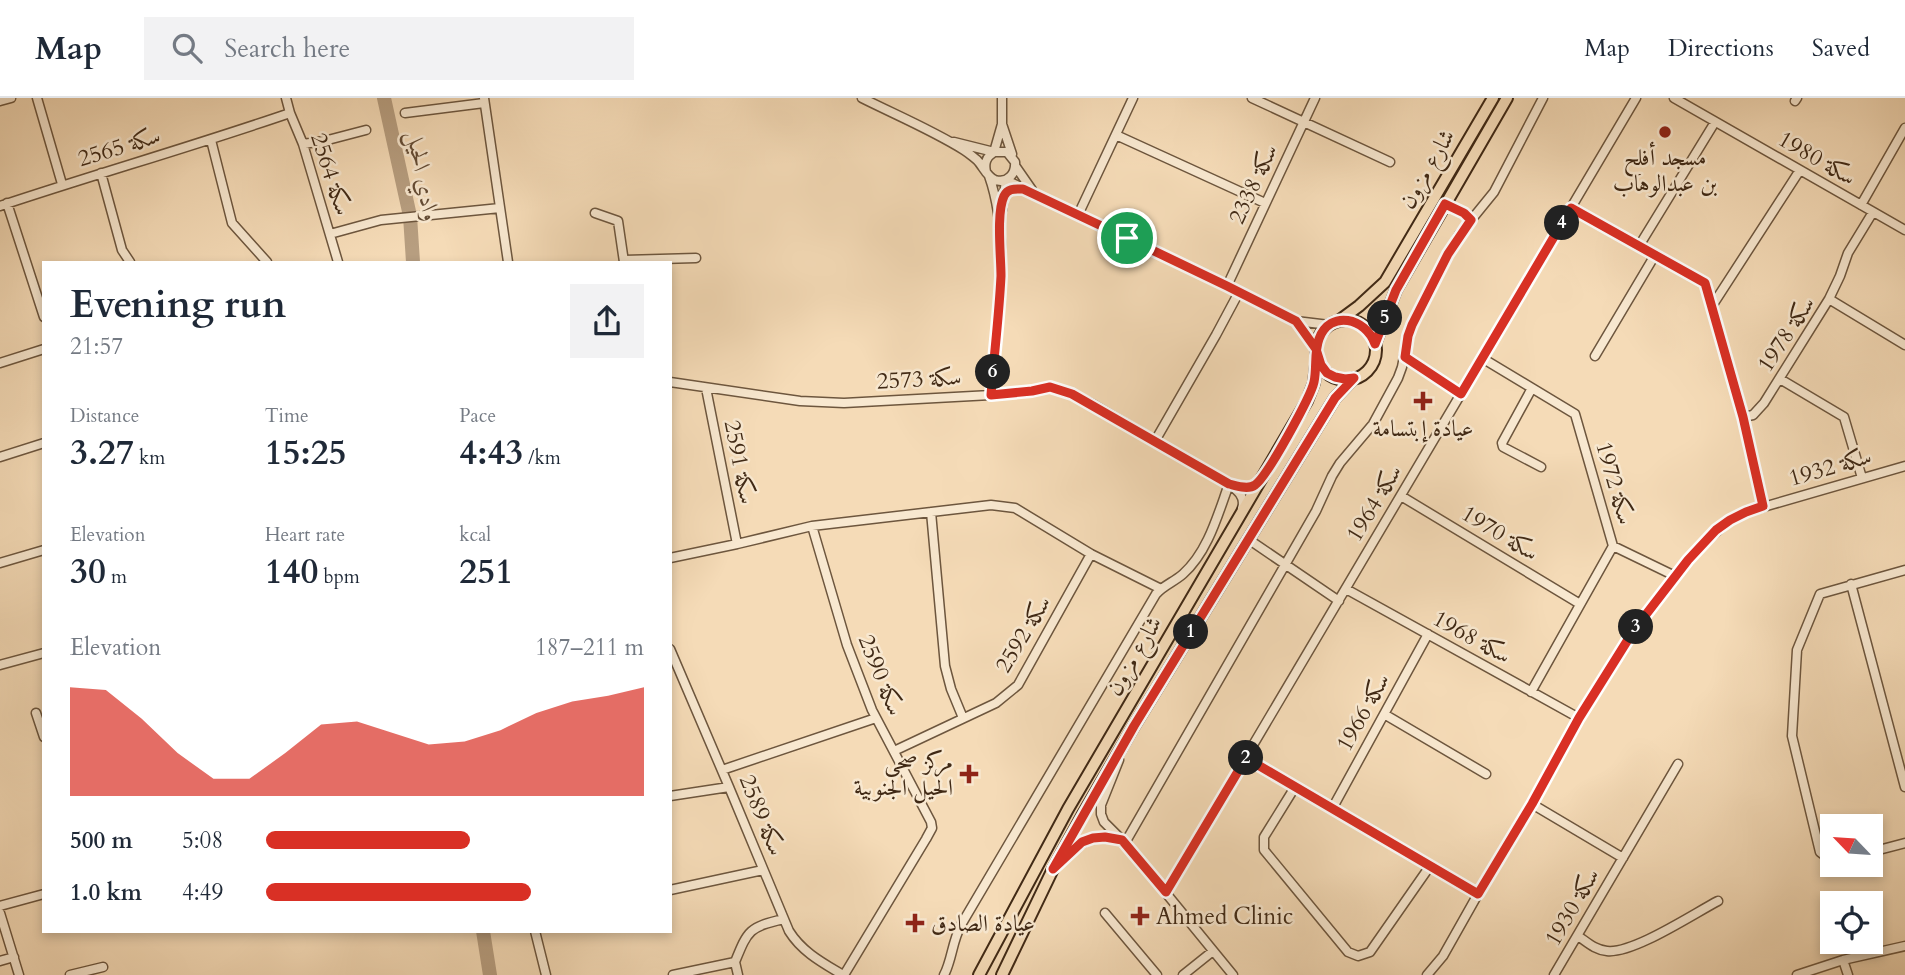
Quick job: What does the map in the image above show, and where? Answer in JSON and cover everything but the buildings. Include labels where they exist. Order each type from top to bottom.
[{"type":"main road","name":"شارع مزون","points":[[1334,323],[1385,282],[1493,98]]},
{"type":"main road","name":"شارع مزون","points":[[1375,344],[1396,290],[1507,98]]},
{"type":"main road","points":[[1349,320],[1366,328],[1375,344],[1376,353],[1369,369],[1354,378],[1345,379],[1327,373],[1317,353],[1322,332],[1334,323],[1349,320]]},
{"type":"main road","name":"شارع مزون","points":[[979,975],[1068,810],[1307,401],[1314,383],[1317,353]]},
{"type":"main road","name":"شارع مزون","points":[[1002,975],[1053,869],[1134,726],[1335,398],[1354,378]]},
{"type":"street","points":[[0,101],[11,98]]},
{"type":"street","points":[[37,98],[62,184]]},
{"type":"street","name":"سكة 2564","points":[[286,98],[303,144],[338,261]]},
{"type":"street","points":[[862,98],[975,158],[988,174],[997,180],[1006,180],[1296,321],[1334,323]]},
{"type":"street","points":[[1000,219],[1006,180],[1012,176],[1014,162],[1002,124],[1002,98]]},
{"type":"street","points":[[1078,215],[1133,98]]},
{"type":"street","points":[[1252,98],[1390,162]]},
{"type":"street","name":"سكة 2338","points":[[1227,286],[1315,98]]},
{"type":"street","points":[[1124,841],[1316,511],[1332,476],[1378,416],[1398,378],[1412,325],[1448,254],[1494,192],[1543,98]]},
{"type":"street","name":"سكة 1964","points":[[1166,892],[1636,98]]},
{"type":"street","name":"سكة 1980","points":[[1674,98],[1905,230]]},
{"type":"street","points":[[405,113],[484,101],[508,261]]},
{"type":"street","name":"سكة 2565","points":[[4,204],[290,113]]},
{"type":"street","points":[[1639,247],[1715,122]]},
{"type":"street","points":[[991,395],[1001,277],[1000,219],[997,199],[985,163],[994,152],[1002,124]]},
{"type":"street","points":[[1861,205],[1905,128]]},
{"type":"street","points":[[303,144],[366,130]]},
{"type":"street","points":[[1116,135],[1265,203]]},
{"type":"street","points":[[977,147],[989,145],[997,139]]},
{"type":"street","points":[[211,140],[232,223],[266,261]]},
{"type":"street","points":[[947,141],[1010,154],[1027,185],[1037,195]]},
{"type":"street","points":[[1712,306],[1800,170]]},
{"type":"street","points":[[101,173],[122,250],[129,261]]},
{"type":"street","points":[[1003,197],[1011,189],[1023,189]]},
{"type":"street","points":[[4,204],[42,311]]},
{"type":"street","points":[[1445,204],[1464,213],[1471,220]]},
{"type":"street","points":[[330,234],[381,219],[500,208]]},
{"type":"street","points":[[1571,208],[1705,283],[1743,417],[1763,506]]},
{"type":"street","points":[[1829,299],[1848,253],[1873,212]]},
{"type":"street","points":[[595,213],[618,221],[624,261],[696,258]]},
{"type":"street","points":[[1595,356],[1655,255]]},
{"type":"street","points":[[1155,441],[1239,292]]},
{"type":"street","name":"سكة 1978","points":[[1743,417],[1753,415],[1759,410],[1829,299],[1905,345]]},
{"type":"street","points":[[1296,321],[1317,353]]},
{"type":"street","points":[[0,363],[42,350]]},
{"type":"street","points":[[1405,357],[1461,394]]},
{"type":"street","name":"سكة 1972","points":[[1482,358],[1575,414],[1613,547],[1531,692]]},
{"type":"street","points":[[1780,379],[1844,417],[1862,478]]},
{"type":"street","name":"سكة 2573","points":[[672,382],[800,401],[844,403],[991,395],[1050,387],[1072,394],[1229,484]]},
{"type":"street","name":"سكة 2591","points":[[705,388],[737,544]]},
{"type":"street","points":[[1532,388],[1502,443],[1503,447],[1541,467]]},
{"type":"street","points":[[0,457],[42,444]]},
{"type":"street","name":"سكة 1932","points":[[1427,975],[1443,956],[1579,718],[1634,630],[1688,560],[1716,530],[1730,520],[1763,506],[1905,466]]},
{"type":"street","points":[[1229,484],[1248,488],[1254,486],[1266,473]]},
{"type":"street","points":[[1229,484],[1241,493],[1243,504],[1233,528]]},
{"type":"street","points":[[944,975],[950,961],[953,942],[961,925],[1161,589],[1183,574],[1194,562],[1212,530],[1229,484]]},
{"type":"street","name":"سكة 1970","points":[[1401,496],[1580,604]]},
{"type":"street","points":[[672,558],[813,526],[991,505],[1015,508],[1091,554],[1161,589]]},
{"type":"street","points":[[931,512],[944,666],[963,718]]},
{"type":"street","name":"سكة 2590","points":[[813,526],[846,645],[876,718],[929,817],[932,828],[844,975]]},
{"type":"street","points":[[1248,539],[1339,601]]},
{"type":"street","points":[[1613,547],[1675,576]]},
{"type":"street","points":[[0,563],[42,551]]},
{"type":"street","name":"سكة 2592","points":[[894,751],[996,704],[1018,685],[1091,554]]},
{"type":"street","points":[[1820,852],[1792,736],[1797,650],[1820,594],[1905,570]]},
{"type":"street","points":[[1851,584],[1905,788]]},
{"type":"street","name":"سكة 1968","points":[[1346,589],[1579,718]]},
{"type":"street","name":"سكة 1966","points":[[1332,808],[1428,634]]},
{"type":"street","points":[[0,665],[42,654]]},
{"type":"street","name":"سكة 2589","points":[[672,654],[789,931],[796,942],[844,975]]},
{"type":"street","points":[[36,713],[42,731]]},
{"type":"street","points":[[1384,714],[1486,774]]},
{"type":"street","points":[[722,770],[876,718]]},
{"type":"street","points":[[1134,726],[1101,805],[1104,822],[1124,841],[1233,975]]},
{"type":"street","points":[[1246,758],[1478,894]]},
{"type":"street","name":"سكة 1930","points":[[1555,975],[1678,764]]},
{"type":"street","points":[[672,796],[729,787]]},
{"type":"street","points":[[1295,787],[1264,837],[1264,850],[1348,952],[1358,956],[1370,952],[1430,866]]},
{"type":"street","name":"سكة 1930","points":[[1532,804],[1623,858]]},
{"type":"street","points":[[1053,869],[1082,842],[1105,837],[1124,841]]},
{"type":"street","points":[[1883,849],[1905,843]]},
{"type":"street","points":[[672,890],[763,870]]},
{"type":"street","points":[[0,906],[42,895]]},
{"type":"street","points":[[1578,936],[1597,950],[1611,952],[1637,945],[1718,901]]},
{"type":"street","points":[[1105,913],[1157,975]]},
{"type":"street","points":[[0,914],[19,975]]},
{"type":"street","points":[[738,975],[734,962],[745,937],[752,930],[767,923],[784,919]]},
{"type":"street","points":[[536,933],[546,975]]},
{"type":"street","points":[[1797,975],[1843,960],[1905,946]]},
{"type":"street","points":[[1183,975],[1213,951]]},
{"type":"street","points":[[0,961],[14,957]]},
{"type":"street","points":[[1843,960],[1849,975]]},
{"type":"street","points":[[673,975],[734,962]]},
{"type":"street","points":[[70,975],[103,967]]},
{"type":"waterway","name":"وادي الحيل","points":[[384,98],[410,216],[413,261]]},
{"type":"waterway","name":"وادي الحيل","points":[[483,933],[490,975]]},
{"type":"place","name":"مسجد أفلح بن عبدالوهاب","points":[[1665,132]]},
{"type":"place","name":"عيادة إبتسامة","points":[[1423,401]]},
{"type":"place","name":"مركز صحي الحيل الجنوبية","points":[[969,774]]},
{"type":"place","name":"Ahmed Clinic","points":[[1140,916]]},
{"type":"place","name":"عيادة الصادق","points":[[915,923]]},
{"type":"route","points":[[1127,238],[1023,189],[1011,189],[1007,192],[1003,197],[1000,219],[1001,277],[991,395],[1050,387],[1072,394],[1229,484],[1248,488],[1254,486],[1266,473],[1307,401],[1314,383],[1316,349],[1322,332],[1340,320],[1358,322],[1372,335],[1375,344],[1396,290],[1445,204],[1464,213],[1471,220],[1448,254],[1412,325],[1405,357],[1461,394],[1571,208],[1705,283],[1743,417],[1763,506],[1730,520],[1703,542],[1634,630],[1579,718],[1478,894],[1246,758],[1166,892],[1122,840],[1098,836],[1082,842],[1053,869],[1134,726],[1335,398],[1354,378],[1345,379],[1327,373],[1321,365],[1316,349],[1296,321],[1127,238]]}]
